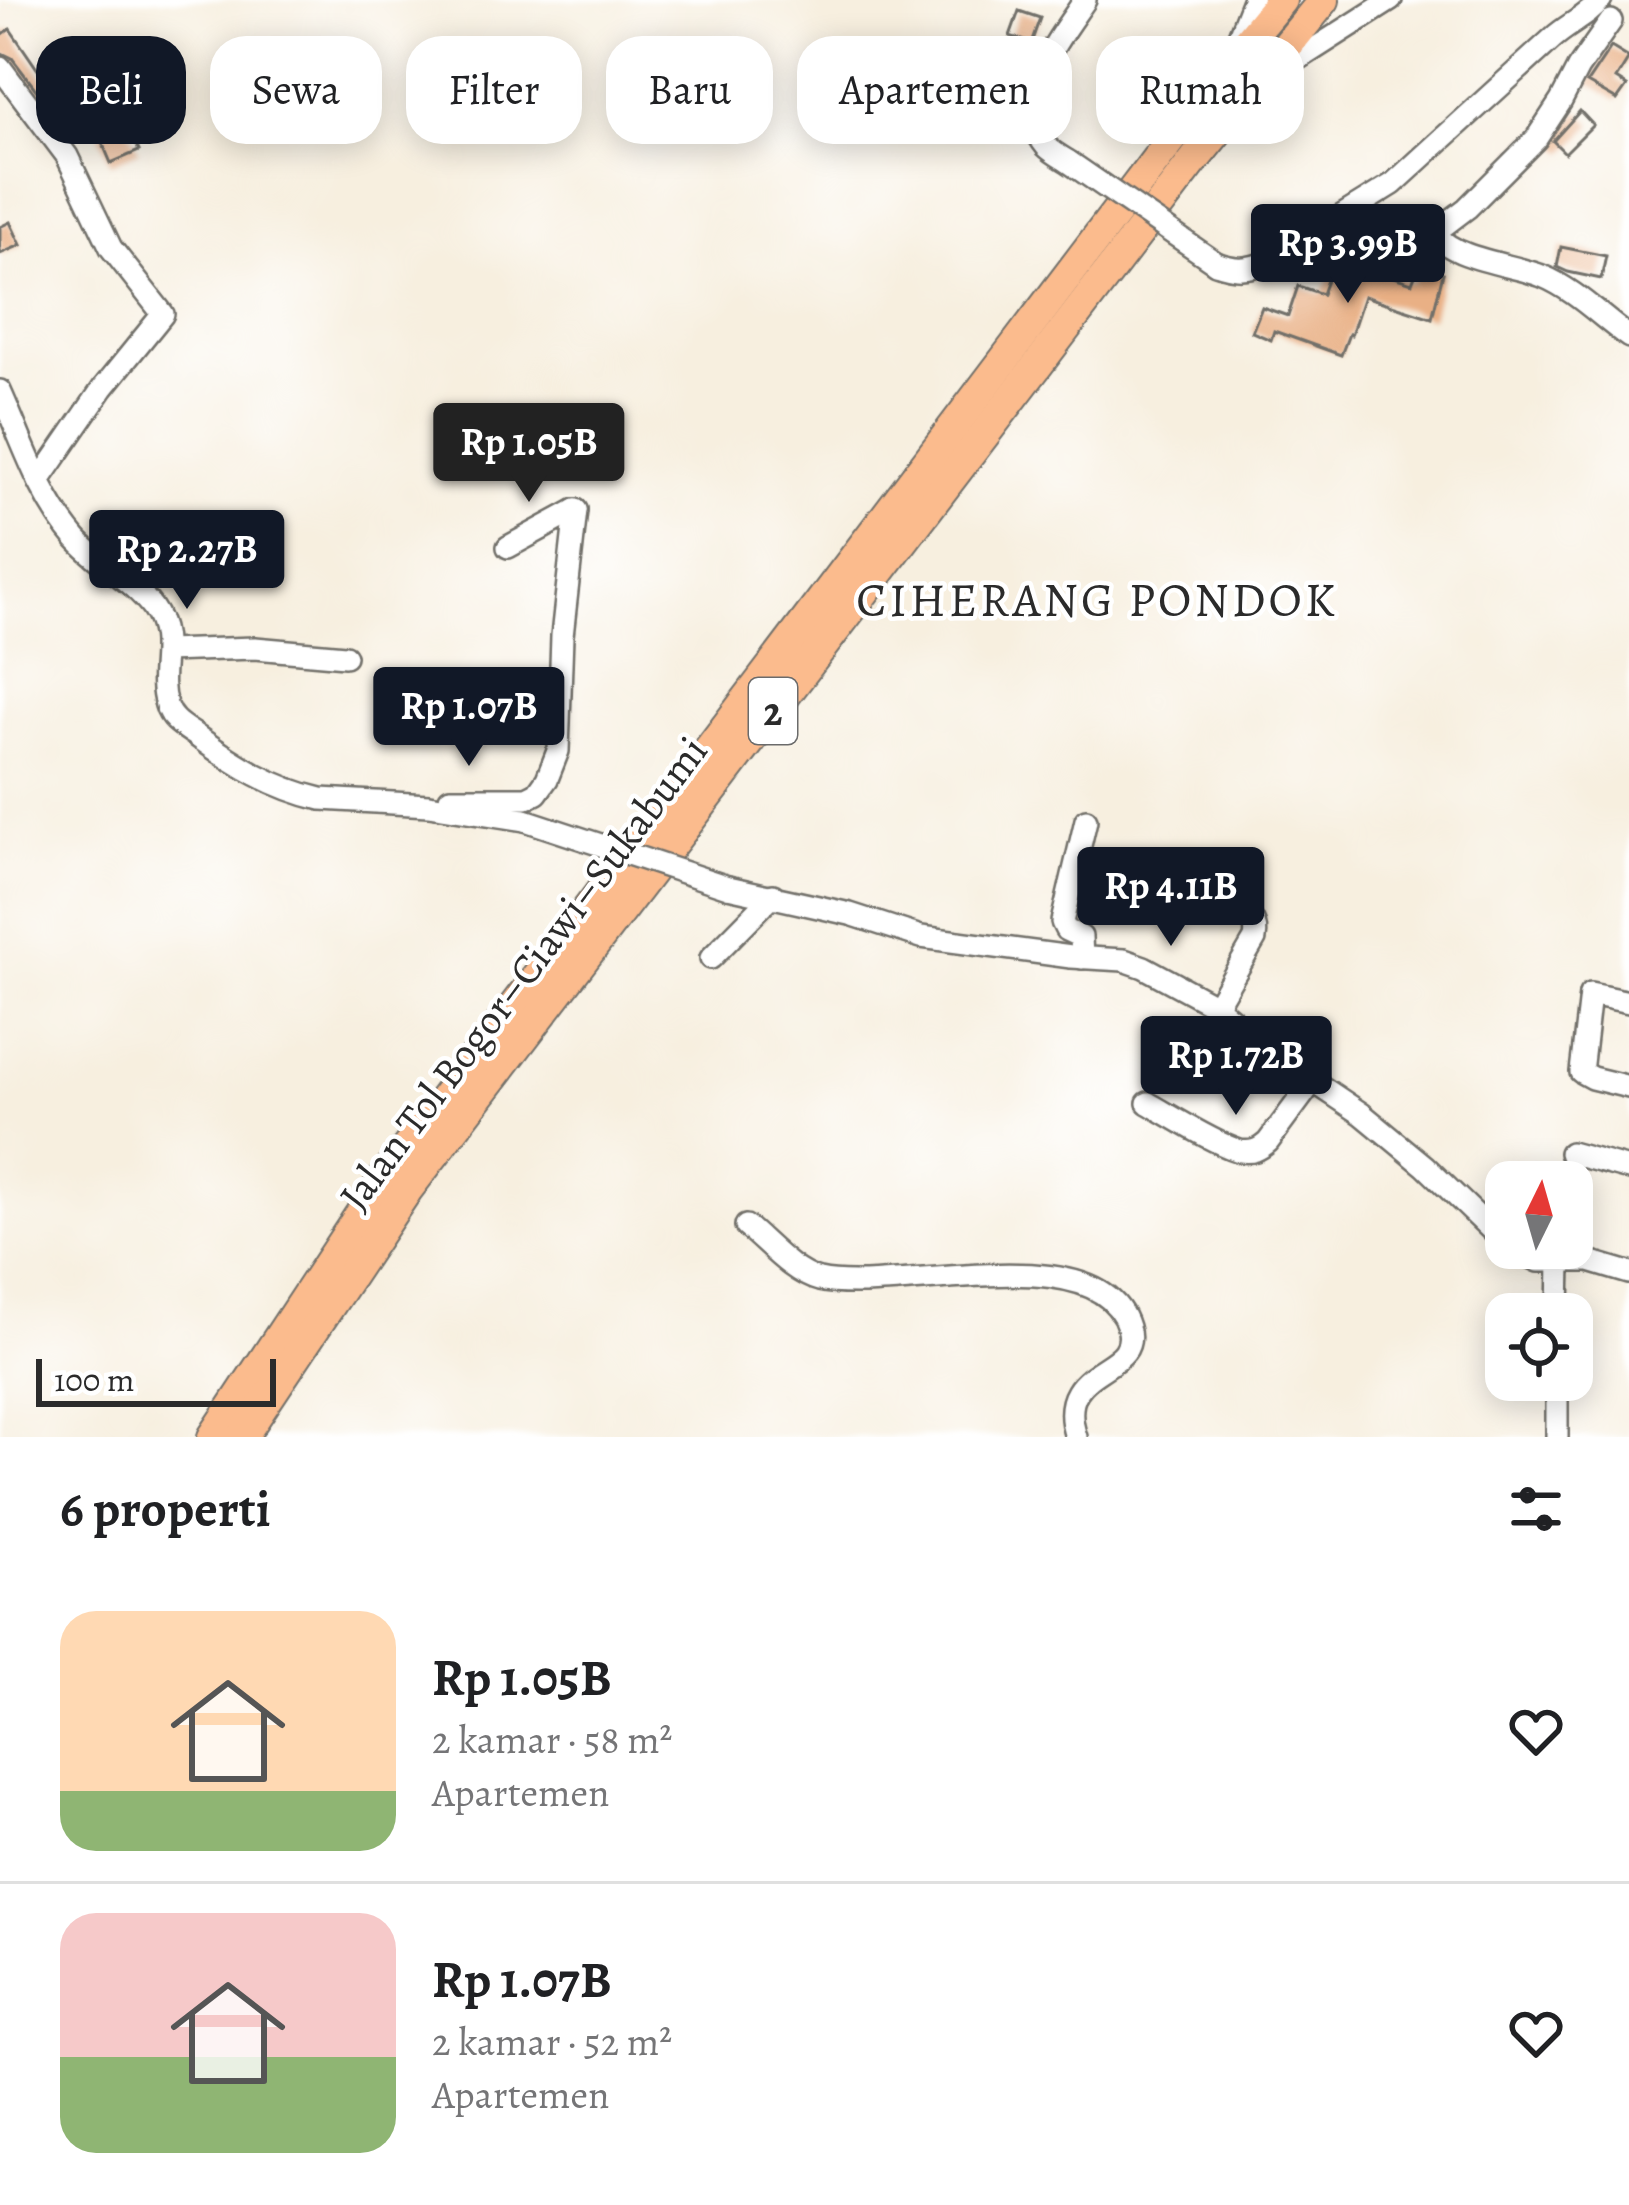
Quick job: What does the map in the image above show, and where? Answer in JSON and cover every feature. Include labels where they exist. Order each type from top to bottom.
[{"type":"highway","name":"Jalan Tol Bogor–Ciawi–Sukabumi","points":[[1252,36],[1281,0]]},
{"type":"highway","name":"Jalan Tol Bogor–Ciawi–Sukabumi","points":[[1295,36],[1324,0]]},
{"type":"highway","name":"Jalan Tol Bogor–Ciawi–Sukabumi","points":[[213,1437],[387,1174],[1168,144]]},
{"type":"highway","name":"Jalan Tol Bogor–Ciawi–Sukabumi","points":[[242,1437],[406,1190],[1209,144]]},
{"type":"street","points":[[1085,0],[1036,80],[1034,116],[1039,134],[1047,148],[1216,262],[1234,269],[1267,262],[1393,184],[1570,23],[1601,11]]},
{"type":"street","points":[[1239,36],[1253,0]]},
{"type":"street","points":[[1304,55],[1391,0]]},
{"type":"street","points":[[1601,11],[1628,38]]},
{"type":"street","points":[[1601,11],[1578,68],[1536,139],[1467,208],[1438,230],[1437,239],[1463,252],[1548,278],[1629,337]]},
{"type":"street","points":[[0,68],[67,156],[111,248],[163,314],[103,388],[39,481]]},
{"type":"street","points":[[0,392],[39,481],[62,519],[79,542],[126,580],[163,627],[166,708],[175,720],[234,762],[280,787],[321,799],[429,805],[526,820],[728,887],[850,914],[921,937],[1136,963],[1216,1006],[1277,1057],[1403,1147],[1485,1224]]},
{"type":"street","points":[[429,805],[454,797],[527,798],[537,794],[558,751],[562,636],[575,510],[508,547]]},
{"type":"street","points":[[165,651],[255,648],[345,656]]},
{"type":"street","points":[[1082,958],[1081,938],[1064,929],[1062,922],[1086,820]]},
{"type":"street","points":[[1216,1006],[1256,939],[1254,920],[1234,903],[1231,883]]},
{"type":"street","points":[[711,958],[772,895]]},
{"type":"street","points":[[1629,1002],[1590,994],[1581,1072],[1629,1087]]},
{"type":"street","points":[[1148,1103],[1241,1151],[1252,1151],[1268,1142],[1313,1081]]},
{"type":"street","points":[[1570,1153],[1629,1169]]},
{"type":"street","points":[[746,1226],[814,1279],[870,1284],[1032,1275],[1073,1281],[1101,1292],[1126,1320],[1130,1341],[1123,1356],[1081,1384],[1071,1408],[1076,1437]]},
{"type":"street","points":[[1593,1262],[1625,1270]]},
{"type":"street","points":[[1557,1401],[1557,1437]]},
{"type":"building","points":[[1019,11],[1040,18],[1034,36],[1010,36]]},
{"type":"building","points":[[10,29],[36,67],[36,90],[12,58],[0,52],[0,36]]},
{"type":"building","points":[[1611,47],[1629,58],[1616,79],[1627,86],[1617,100],[1587,83]]},
{"type":"building","points":[[1580,111],[1593,125],[1565,153],[1553,141]]},
{"type":"building","points":[[103,144],[136,144],[139,151],[111,163]]},
{"type":"building","points":[[10,222],[21,245],[0,254],[0,227]]},
{"type":"building","points":[[1561,247],[1606,256],[1601,279],[1557,267]]},
{"type":"building","points":[[1419,265],[1443,273],[1432,318],[1364,296],[1341,355],[1274,331],[1271,340],[1252,332],[1262,307],[1288,316],[1298,286],[1322,294],[1330,272],[1339,276],[1342,268],[1359,274],[1361,267],[1412,283]]},
{"type":"district","name":"CIHERANG PONDOK","points":[[1097,600]]}]
